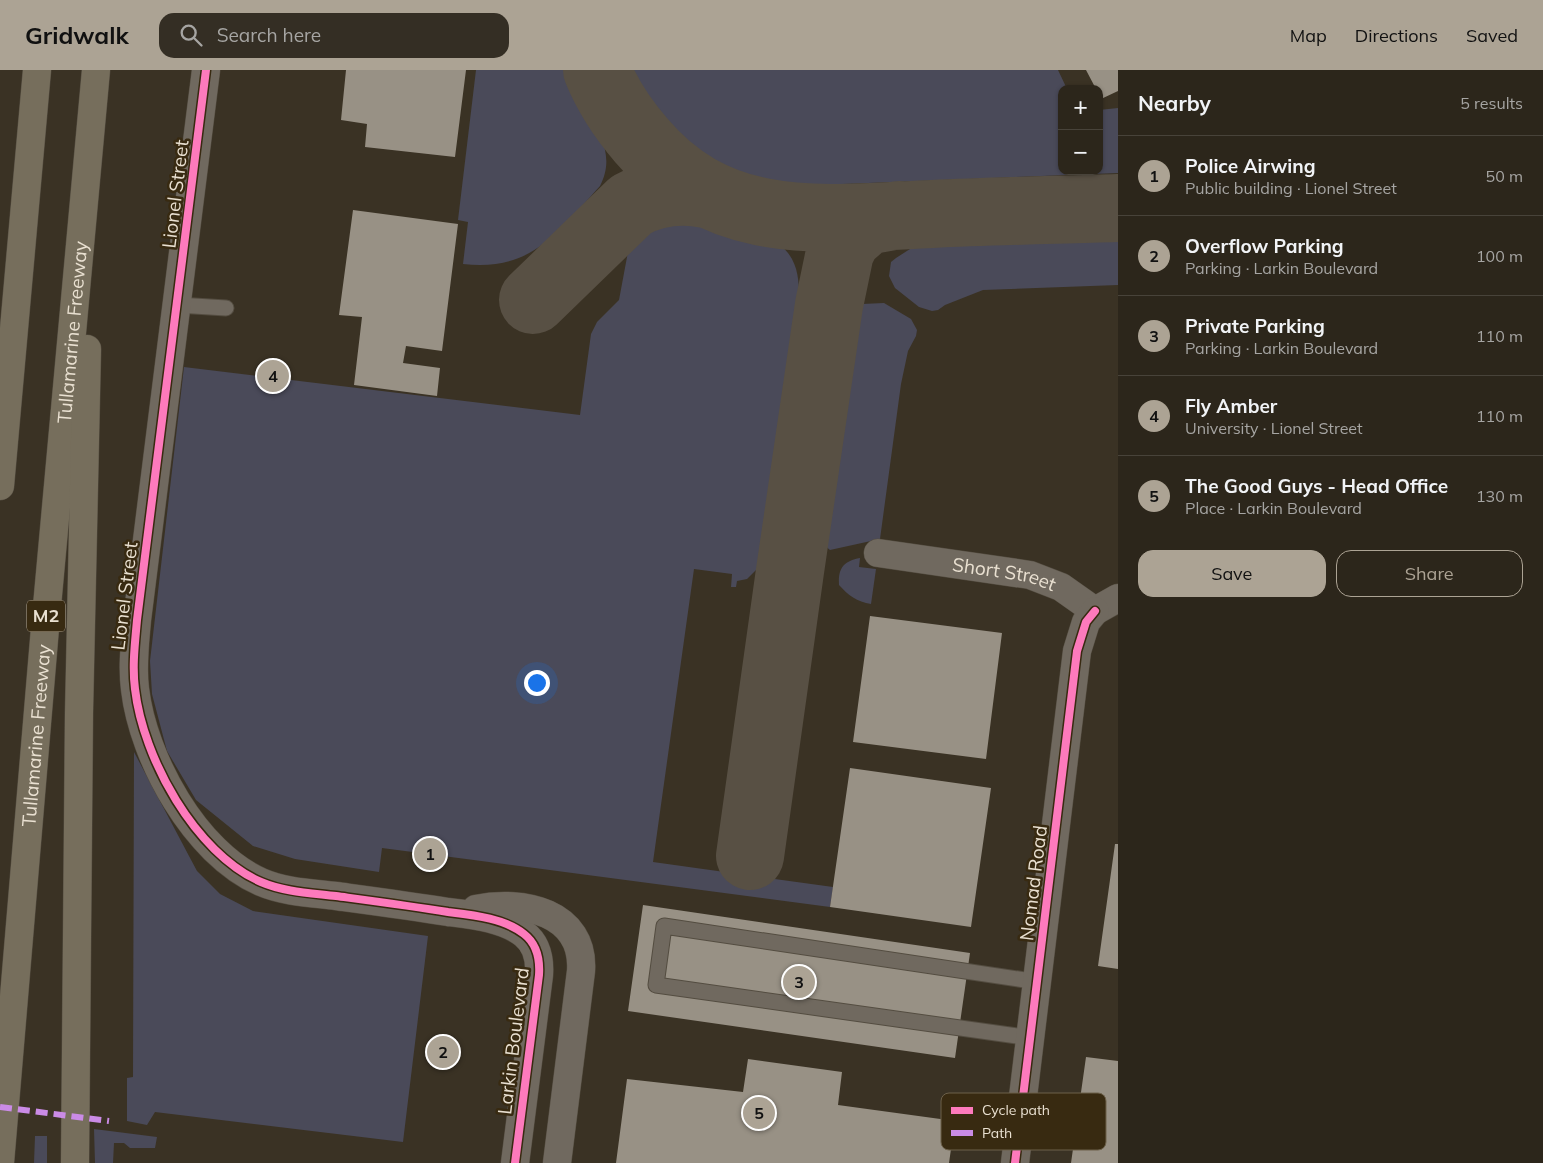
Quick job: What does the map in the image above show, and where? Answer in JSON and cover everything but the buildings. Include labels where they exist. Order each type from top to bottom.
[{"type":"highway","points":[[0,354],[37,70]]},
{"type":"highway","name":"Tullamarine Freeway","points":[[0,1163],[44,638],[96,70]]},
{"type":"highway","points":[[0,486],[33,100]]},
{"type":"highway","points":[[75,1163],[78,712],[93,103]]},
{"type":"street","name":"Lionel Street","points":[[206,70],[137,620],[133,668],[142,725],[158,766],[184,812],[203,836],[236,866],[261,882],[295,890],[460,913]]},
{"type":"street","name":"Short Street","points":[[878,553],[1030,575],[1107,605]]},
{"type":"street","name":"Nomad Road","points":[[1024,1093],[1077,651],[1086,622],[1107,605]]},
{"type":"street","points":[[460,913],[482,908],[507,907],[534,910],[560,920],[576,941],[581,959],[581,971],[557,1163]]},
{"type":"street","name":"Larkin Boulevard","points":[[460,913],[498,922],[518,930],[534,946],[539,960],[537,992],[515,1163]]},
{"type":"street","name":"Nomad Road","points":[[1015,1163],[1017,1150]]},
{"type":"lane","points":[[178,305],[226,308]]},
{"type":"lane","points":[[1031,1038],[656,984],[664,926],[1038,982]]},
{"type":"shaded area","points":[[476,70],[565,70],[571,85],[596,126],[606,155],[606,170],[600,186],[556,233],[526,255],[508,262],[487,265],[463,264],[468,222],[458,220]]},
{"type":"shaded area","points":[[625,70],[1058,70],[1065,85],[1058,85],[1058,175],[1068,175],[818,185],[765,179],[731,170],[700,155],[673,133],[632,83]]},
{"type":"shaded area","points":[[1118,108],[1118,173],[1103,174],[1103,110]]},
{"type":"shaded area","points":[[678,224],[705,224],[737,228],[767,237],[779,244],[788,253],[796,268],[799,297],[760,566],[747,579],[737,581],[736,587],[731,587],[732,574],[694,569],[653,862],[833,887],[830,907],[382,848],[379,872],[295,859],[253,846],[196,800],[167,751],[152,694],[150,661],[184,367],[580,415],[591,334],[597,322],[619,300],[630,241],[657,229]]},
{"type":"shaded area","points":[[1118,227],[1118,285],[983,290],[932,311],[919,307],[895,288],[889,276],[891,262],[896,258],[910,249],[946,234]]},
{"type":"shaded area","points":[[884,303],[911,319],[917,330],[908,351],[901,384],[880,539],[830,550],[823,544],[857,309],[862,304]]},
{"type":"shaded area","points":[[860,558],[859,567],[876,569],[871,604],[853,598],[839,585],[839,574],[843,567],[849,561]]},
{"type":"shaded area","points":[[134,752],[197,871],[220,894],[253,911],[428,936],[403,1142],[155,1112],[147,1125],[127,1121],[127,1078],[133,1077]]},
{"type":"shaded area","points":[[94,1129],[157,1137],[155,1148],[130,1148],[124,1143],[114,1143],[113,1163],[95,1163]]},
{"type":"shaded area","points":[[35,1136],[47,1136],[47,1163],[34,1163]]},
{"type":"taxiway","points":[[597,70],[616,107],[628,124],[641,140],[672,170],[704,192],[739,206],[775,214],[812,218],[1118,208]]},
{"type":"taxiway","points":[[533,300],[631,205],[658,194],[677,192],[706,194]]},
{"type":"taxiway","points":[[750,856],[829,305],[840,252],[847,238],[863,224],[871,220],[899,215]]},
{"type":"marked path","points":[[0,1107],[109,1121]]},
{"type":"cycle path","points":[[206,70],[137,620],[134,672],[140,716],[161,773],[176,800],[194,826],[215,849],[237,868],[261,882],[298,892],[488,918],[507,924],[528,938],[537,953],[539,975],[515,1163]]},
{"type":"cycle path","points":[[1023,1093],[1077,651],[1086,622],[1095,611]]},
{"type":"cycle path","points":[[1015,1163],[1017,1150]]},
{"type":"place","name":"Fly Amber","points":[[273,376]]},
{"type":"place","name":"Police Airwing","points":[[430,854]]},
{"type":"place","name":"Private Parking","points":[[799,982]]},
{"type":"place","name":"Overflow Parking","points":[[443,1052]]},
{"type":"place","name":"The Good Guys - Head Office","points":[[759,1113]]}]
